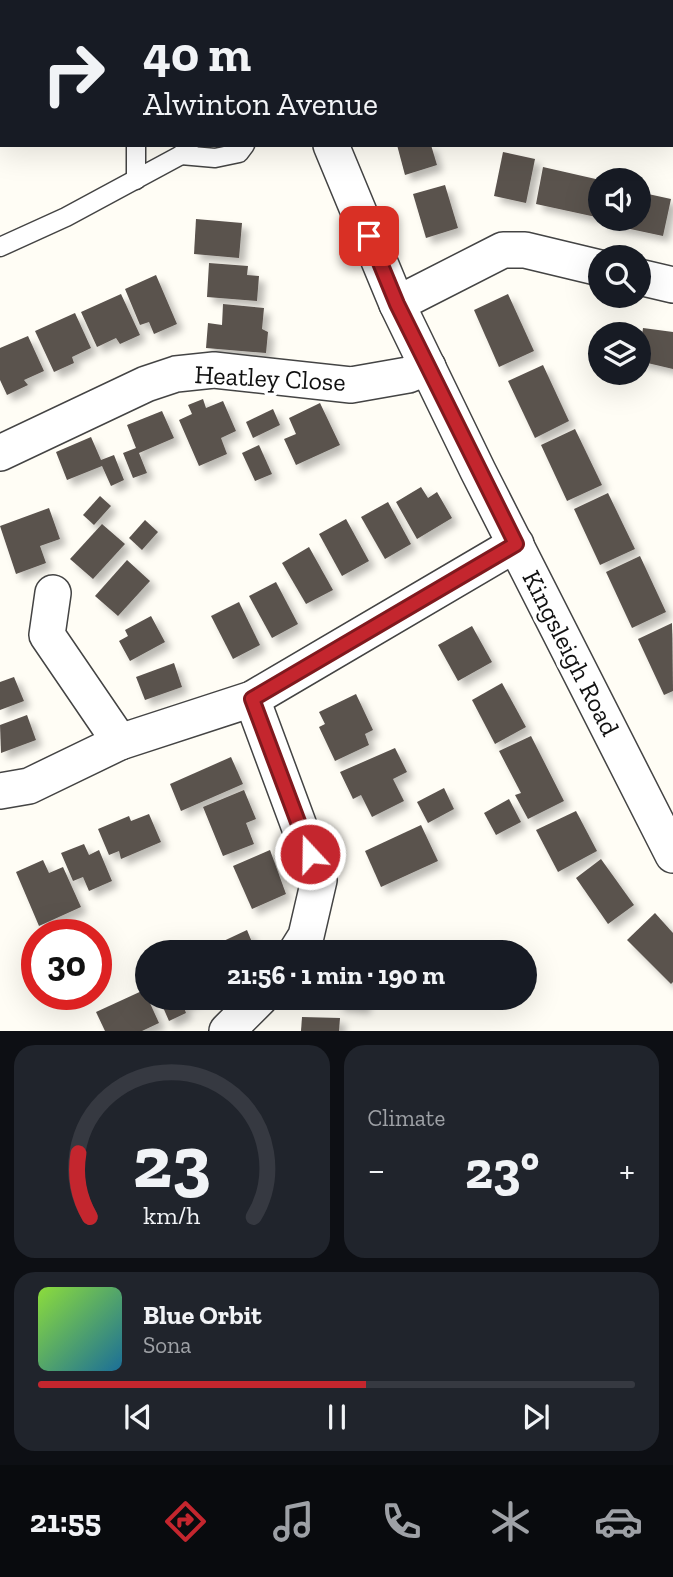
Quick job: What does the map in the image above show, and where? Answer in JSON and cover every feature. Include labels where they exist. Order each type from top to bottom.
[{"type":"street","name":"Kingsleigh Road","points":[[332,147],[397,304],[673,855]]},
{"type":"street","points":[[397,304],[503,250],[525,250],[588,265]]},
{"type":"street","points":[[651,280],[673,285]]},
{"type":"street","name":"Heatley Close","points":[[2,445],[176,374],[214,370],[351,385],[408,375],[428,367]]},
{"type":"street","points":[[0,791],[29,786],[120,742],[252,699],[516,544]]},
{"type":"street","points":[[52,593],[47,635],[120,742]]},
{"type":"street","points":[[252,699],[319,880],[304,940]]},
{"type":"street","points":[[226,1031],[248,1010]]},
{"type":"lane","points":[[136,147],[136,180]]},
{"type":"lane","points":[[0,247],[66,217],[136,180],[185,150],[215,158],[239,153],[244,147]]},
{"type":"building","points":[[398,147],[432,147],[437,165],[405,175]]},
{"type":"building","points":[[503,152],[535,159],[526,203],[494,196]]},
{"type":"building","points":[[543,167],[588,177],[588,215],[536,204]]},
{"type":"building","points":[[445,185],[458,228],[426,238],[413,194]]},
{"type":"building","points":[[651,195],[671,199],[663,236],[640,231],[651,231]]},
{"type":"building","points":[[196,219],[242,223],[239,258],[194,254]]},
{"type":"building","points":[[209,263],[248,266],[247,275],[259,276],[257,301],[207,297]]},
{"type":"building","points":[[156,275],[177,324],[154,334],[149,322],[140,325],[125,289]]},
{"type":"building","points":[[121,294],[140,335],[120,344],[116,338],[97,347],[81,312]]},
{"type":"building","points":[[508,294],[534,351],[499,367],[474,310]]},
{"type":"building","points":[[223,304],[264,308],[262,329],[268,332],[266,353],[206,348],[208,323],[222,325]]},
{"type":"building","points":[[75,313],[91,348],[72,357],[74,363],[54,372],[35,331]]},
{"type":"building","points":[[651,329],[673,332],[673,369],[651,364]]},
{"type":"building","points":[[28,336],[44,371],[24,380],[28,385],[7,395],[0,380],[0,348]]},
{"type":"building","points":[[543,365],[569,421],[535,438],[508,381]]},
{"type":"building","points":[[203,399],[206,408],[223,401],[236,431],[221,438],[227,454],[199,466],[179,420],[192,414],[188,405]]},
{"type":"building","points":[[320,403],[340,445],[296,465],[284,439],[296,434],[289,418]]},
{"type":"building","points":[[273,409],[280,425],[253,438],[246,422]]},
{"type":"building","points":[[162,411],[174,438],[139,453],[147,473],[133,478],[123,453],[136,448],[127,425]]},
{"type":"building","points":[[575,429],[602,485],[567,501],[541,445]]},
{"type":"building","points":[[91,437],[101,460],[114,455],[124,480],[111,486],[102,466],[67,480],[56,452]]},
{"type":"building","points":[[259,445],[272,474],[255,481],[242,453]]},
{"type":"building","points":[[421,487],[428,498],[437,492],[452,518],[417,539],[396,502]]},
{"type":"building","points":[[608,493],[635,549],[600,565],[574,509]]},
{"type":"building","points":[[100,496],[111,506],[94,525],[83,515]]},
{"type":"building","points":[[388,502],[411,544],[385,559],[361,517]]},
{"type":"building","points":[[49,508],[60,539],[40,546],[46,563],[16,574],[0,526]]},
{"type":"building","points":[[346,519],[369,561],[342,576],[319,534]]},
{"type":"building","points":[[145,520],[158,532],[142,550],[129,538]]},
{"type":"building","points":[[102,524],[125,544],[93,579],[70,559]]},
{"type":"building","points":[[309,547],[333,590],[306,604],[282,563]]},
{"type":"building","points":[[640,556],[666,612],[632,628],[606,572]]},
{"type":"building","points":[[127,560],[150,581],[118,616],[95,596]]},
{"type":"building","points":[[276,582],[298,624],[272,638],[249,596]]},
{"type":"building","points":[[239,602],[260,645],[233,659],[211,616]]},
{"type":"building","points":[[151,616],[165,642],[130,661],[119,641],[128,636],[125,630]]},
{"type":"building","points":[[672,623],[673,691],[664,695],[638,639]]},
{"type":"building","points":[[472,626],[492,662],[458,681],[438,645]]},
{"type":"building","points":[[174,663],[182,687],[145,700],[136,677]]},
{"type":"building","points":[[14,677],[24,701],[0,710],[0,682]]},
{"type":"building","points":[[502,683],[526,727],[495,744],[472,700]]},
{"type":"building","points":[[356,694],[373,730],[365,734],[369,745],[335,761],[319,727],[325,724],[319,712]]},
{"type":"building","points":[[27,715],[36,740],[1,753],[0,725]]},
{"type":"building","points":[[531,736],[564,801],[528,819],[515,795],[521,793],[499,751]]},
{"type":"building","points":[[395,748],[407,772],[393,779],[404,801],[372,817],[361,795],[353,799],[340,772]]},
{"type":"building","points":[[231,757],[243,784],[181,811],[170,784]]},
{"type":"building","points":[[444,788],[454,809],[428,823],[417,802]]},
{"type":"building","points":[[244,790],[256,819],[246,823],[254,844],[223,856],[203,807]]},
{"type":"building","points":[[509,799],[521,822],[496,835],[484,813]]},
{"type":"building","points":[[576,811],[597,851],[558,872],[536,830]]},
{"type":"building","points":[[149,814],[161,842],[121,859],[119,851],[109,855],[98,829],[129,816],[131,821]]},
{"type":"building","points":[[421,825],[438,861],[381,887],[365,851]]},
{"type":"building","points":[[84,844],[89,855],[99,850],[112,881],[89,891],[83,877],[73,881],[61,853]]},
{"type":"building","points":[[270,850],[286,894],[252,909],[233,866]]},
{"type":"building","points":[[601,859],[634,905],[608,924],[576,878]]},
{"type":"building","points":[[43,860],[49,873],[63,867],[81,907],[54,919],[36,919],[16,872]]},
{"type":"building","points":[[655,913],[673,933],[671,984],[627,940]]},
{"type":"building","points":[[247,930],[251,940],[226,940]]},
{"type":"building","points":[[135,994],[135,1010],[153,1010],[159,1023],[142,1031],[105,1031],[96,1012],[112,1010],[112,1005]]},
{"type":"building","points":[[164,1010],[185,1010],[186,1013],[169,1021]]},
{"type":"building","points":[[302,1017],[340,1018],[339,1031],[301,1031]]},
{"type":"route","points":[[310,854],[252,699],[516,544],[397,304],[369,236]]}]
